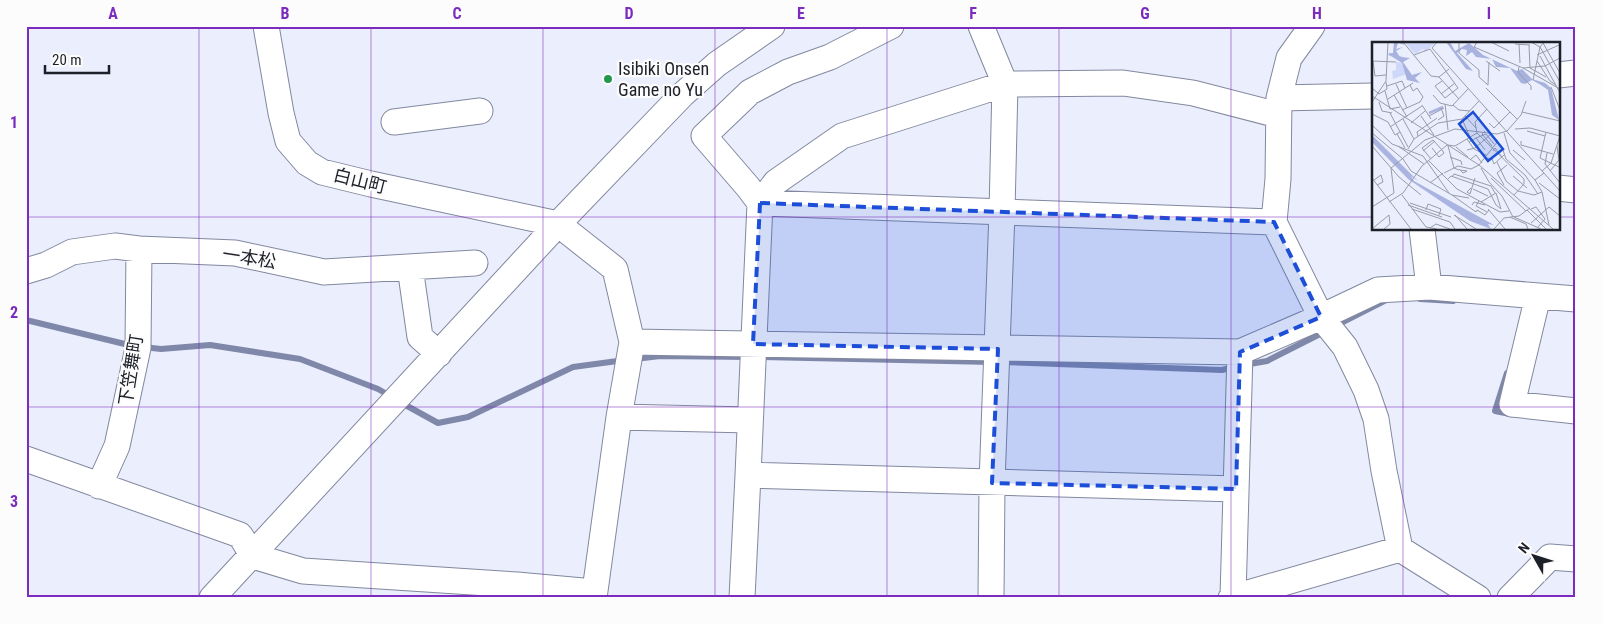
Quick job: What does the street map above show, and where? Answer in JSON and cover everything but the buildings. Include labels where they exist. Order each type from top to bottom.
[{"type":"street","name":"白山町","points":[[266,26],[281,113],[288,141],[307,163],[322,172],[371,184],[558,224]]},
{"type":"street","points":[[212,598],[253,556],[558,224],[682,95],[717,64],[772,26]]},
{"type":"street","points":[[760,203],[748,186],[704,136],[750,92],[788,72],[830,57],[891,26]]},
{"type":"street","points":[[981,26],[1005,84],[998,349],[992,483],[991,598]]},
{"type":"street","points":[[1312,26],[1289,58],[1278,107],[1278,179],[1274,222],[1321,317],[1345,347],[1366,390],[1376,419],[1384,471],[1400,548],[1478,598]]},
{"type":"street","points":[[1560,75],[1576,73]]},
{"type":"street","points":[[742,598],[760,203],[776,182],[842,136],[1005,84],[1124,83],[1278,107],[1372,96]]},
{"type":"street","points":[[394,122],[480,111]]},
{"type":"street","points":[[1560,188],[1576,190]]},
{"type":"street","points":[[760,203],[1274,222]]},
{"type":"street","points":[[26,459],[240,535],[253,556],[303,571],[497,591],[594,595],[619,417],[632,342],[615,269],[558,224]]},
{"type":"street","points":[[1422,230],[1429,287]]},
{"type":"street","name":"一本松","points":[[26,271],[46,265],[72,252],[116,246],[139,249],[235,253],[324,272],[475,263]]},
{"type":"street","name":"下笠舞町","points":[[99,486],[116,446],[138,348],[139,249]]},
{"type":"street","points":[[410,267],[420,337],[439,354]]},
{"type":"street","points":[[632,342],[1240,352],[1378,290],[1429,287],[1576,299]]},
{"type":"street","points":[[1538,296],[1512,404],[1576,411]]},
{"type":"street","points":[[1240,352],[1232,597],[1400,548]]},
{"type":"street","points":[[619,417],[750,420]]},
{"type":"street","points":[[748,475],[1236,489]]},
{"type":"street","points":[[1510,598],[1550,557],[1576,559]]},
{"type":"highlighted area","points":[[760,203],[1274,222],[1321,317],[1240,352],[1236,489],[992,483],[998,349],[753,344]]},
{"type":"waterway","points":[[1335,326],[1388,299]]},
{"type":"waterway","points":[[1420,299],[1453,301]]},
{"type":"waterway","points":[[26,320],[133,346]]},
{"type":"waterway","points":[[1244,365],[1267,361],[1326,331]]},
{"type":"waterway","points":[[143,347],[161,349],[210,345],[300,359],[378,389],[392,397]]},
{"type":"waterway","points":[[635,359],[660,356],[749,357]]},
{"type":"waterway","points":[[759,357],[992,362]]},
{"type":"waterway","points":[[400,402],[438,423],[468,417],[573,367],[625,360]]},
{"type":"waterway","points":[[1002,362],[1222,370],[1234,367]]},
{"type":"waterway","points":[[1507,373],[1495,411],[1510,414]]},
{"type":"place","name":"Isibiki Onsen Game no Yu","points":[[608,79]]}]
